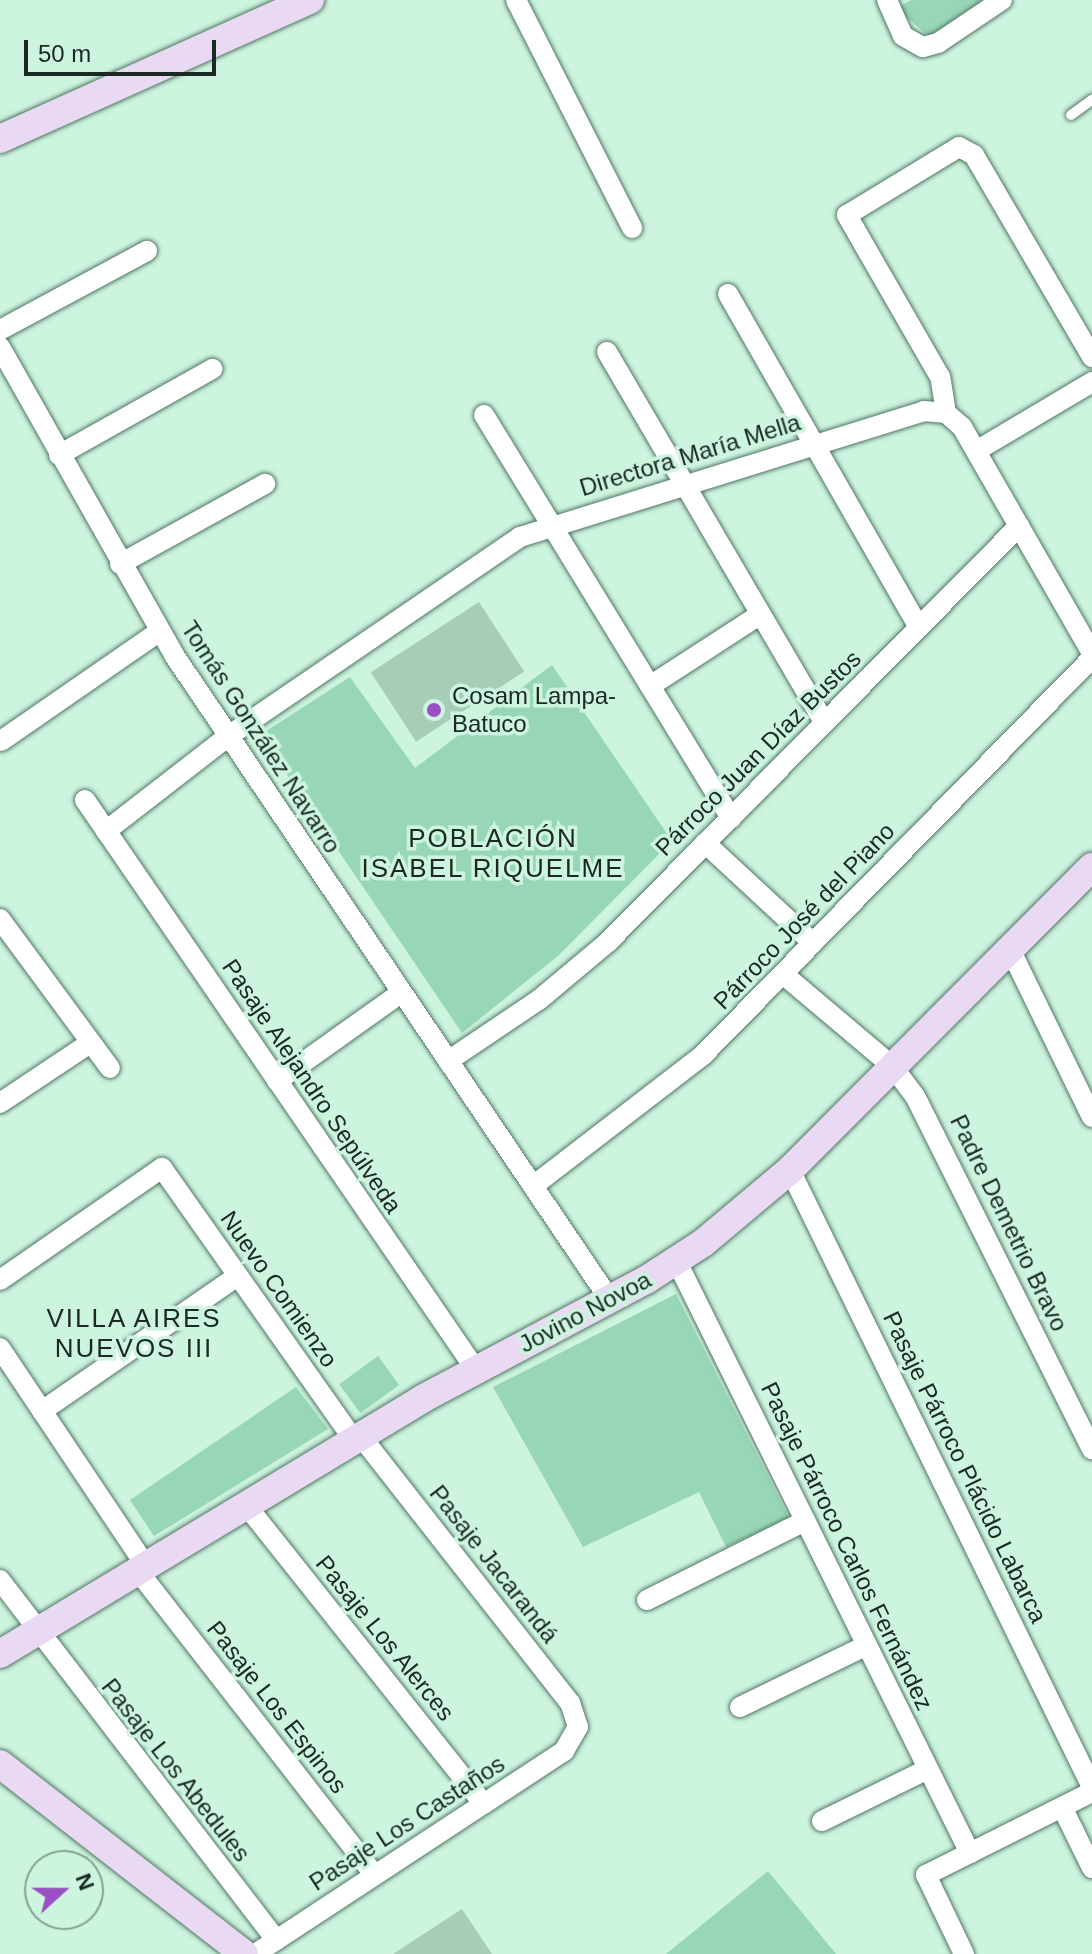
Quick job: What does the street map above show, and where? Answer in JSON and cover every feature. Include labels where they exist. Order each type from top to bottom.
[{"type":"street","points":[[516,0],[632,228]]},
{"type":"street","points":[[887,0],[903,36],[923,47],[938,43],[1002,0]]},
{"type":"street","points":[[0,139],[298,2]]},
{"type":"street","points":[[1092,357],[974,155],[959,147],[847,215],[940,377],[946,413],[976,451],[1092,656]]},
{"type":"street","points":[[0,330],[147,251]]},
{"type":"street","points":[[728,294],[919,627]]},
{"type":"street","name":"Tomás González Navarro","points":[[0,347],[120,564],[227,737],[610,1300]]},
{"type":"street","points":[[607,352],[825,723]]},
{"type":"street","points":[[59,455],[212,369]]},
{"type":"street","points":[[976,451],[1092,382]]},
{"type":"street","name":"Directora María Mella","points":[[227,737],[504,545],[551,525],[924,411],[946,413]]},
{"type":"street","points":[[484,415],[731,818]]},
{"type":"street","points":[[120,564],[265,484]]},
{"type":"street","name":"Párroco Juan Díaz Bustos","points":[[448,1061],[585,963],[1019,526]]},
{"type":"street","points":[[650,686],[761,614]]},
{"type":"street","points":[[1,741],[160,631]]},
{"type":"street","name":"Párroco José del Piano","points":[[533,1186],[678,1077],[783,974],[1092,656]]},
{"type":"street","points":[[106,831],[227,737]]},
{"type":"street","name":"Pasaje Alejandro Sepúlveda","points":[[85,800],[476,1370]]},
{"type":"street","points":[[705,843],[813,943]]},
{"type":"street","name":"Jovino Novoa","points":[[0,1654],[358,1438],[476,1370],[677,1262],[790,1170],[1092,867]]},
{"type":"street","points":[[0,919],[110,1068]]},
{"type":"street","points":[[1010,949],[1092,1117]]},
{"type":"street","name":"Padre Demetrio Bravo","points":[[783,974],[893,1067],[940,1139],[1092,1449]]},
{"type":"street","points":[[277,1081],[401,993]]},
{"type":"street","points":[[0,1103],[90,1043]]},
{"type":"street","name":"Nuevo Comienzo","points":[[0,1280],[162,1168],[358,1438]]},
{"type":"street","name":"Pasaje Párroco Plácido Labarca","points":[[790,1170],[1092,1790]]},
{"type":"street","name":"Pasaje Párroco Carlos Fernández","points":[[677,1262],[970,1853]]},
{"type":"street","points":[[42,1411],[238,1276]]},
{"type":"street","points":[[0,1348],[142,1568]]},
{"type":"street","name":"Pasaje Jacarandá","points":[[358,1438],[570,1703],[578,1727]]},
{"type":"street","name":"Pasaje Los Alerces","points":[[246,1505],[484,1804]]},
{"type":"street","points":[[647,1600],[805,1521]]},
{"type":"street","name":"Pasaje Los Espinos","points":[[142,1568],[375,1875]]},
{"type":"street","name":"Pasaje Los Abedules","points":[[0,1580],[36,1631],[276,1940]]},
{"type":"street","points":[[740,1707],[867,1645]]},
{"type":"street","name":"Pasaje Los Castaños","points":[[255,1954],[564,1751],[578,1727]]},
{"type":"street","points":[[0,1764],[244,1954]]},
{"type":"street","points":[[822,1821],[928,1769]]},
{"type":"street","points":[[964,1954],[926,1875],[1092,1790]]},
{"type":"street","points":[[1062,1807],[1092,1868]]},
{"type":"lane","points":[[1071,115],[1092,100]]},
{"type":"green space","points":[[911,0],[986,0],[931,38],[905,16],[901,6]]},
{"type":"green space","points":[[552,665],[672,841],[558,956],[462,1033],[260,735],[350,677],[415,768]]},
{"type":"green space","points":[[676,1294],[789,1518],[726,1547],[699,1492],[583,1547],[493,1387]]},
{"type":"green space","points":[[378,1356],[399,1385],[360,1413],[339,1384]]},
{"type":"green space","points":[[296,1387],[328,1429],[154,1536],[130,1500]]},
{"type":"green space","points":[[768,1871],[836,1954],[666,1954]]},
{"type":"building","name":"Cosam Lampa- Batuco","points":[[479,602],[524,672],[416,742],[371,672]]},
{"type":"building","points":[[462,1909],[492,1954],[393,1954]]},
{"type":"place","name":"Cosam Lampa- Batuco","points":[[434,710]]},
{"type":"district","name":"POBLACIÓN ISABEL RIQUELME","points":[[493,854]]},
{"type":"district","name":"VILLA AIRES NUEVOS III","points":[[134,1334]]}]
